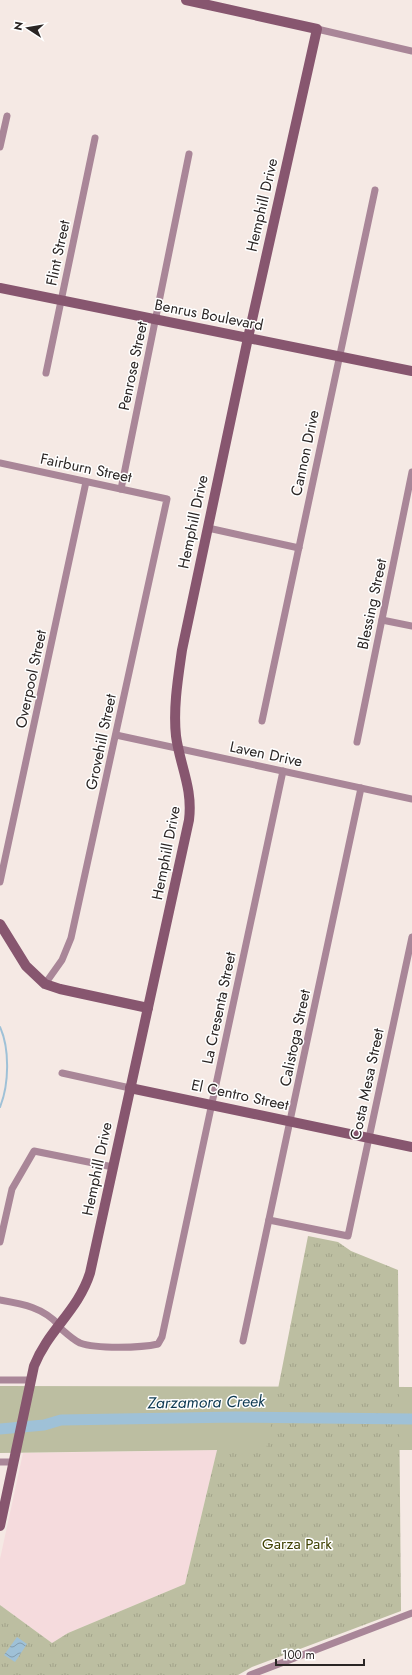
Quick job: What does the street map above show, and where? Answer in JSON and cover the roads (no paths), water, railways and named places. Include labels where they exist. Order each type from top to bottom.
[{"type":"street","points":[[186,0],[412,50]]},
{"type":"street","name":"Hemphill Drive","points":[[0,1526],[30,1391],[30,1380],[38,1355],[44,1344],[78,1301],[87,1283],[190,815],[190,791],[178,749],[176,718],[182,650],[248,338],[317,29]]},
{"type":"street","points":[[0,147],[7,116]]},
{"type":"street","name":"Flint Street","points":[[46,373],[95,138]]},
{"type":"street","name":"Penrose Street","points":[[121,489],[189,154]]},
{"type":"street","name":"Cannon Drive","points":[[262,721],[375,190]]},
{"type":"street","name":"Benrus Boulevard","points":[[0,288],[412,371]]},
{"type":"street","name":"Fairburn Street","points":[[0,463],[167,499]]},
{"type":"street","name":"Blessing Street","points":[[357,742],[412,472]]},
{"type":"street","name":"Overpool Street","points":[[0,882],[86,482]]},
{"type":"street","name":"Grovehill Street","points":[[45,984],[62,960],[71,938],[167,499]]},
{"type":"street","points":[[208,528],[299,548]]},
{"type":"street","points":[[382,620],[412,626]]},
{"type":"street","name":"Laven Drive","points":[[116,735],[412,799]]},
{"type":"street","name":"La Cresenta Street","points":[[59,1325],[76,1341],[89,1345],[149,1346],[158,1344],[162,1336],[283,771]]},
{"type":"street","name":"Calistoga Street","points":[[243,1341],[362,788]]},
{"type":"street","points":[[0,924],[26,966],[45,984],[60,989],[148,1008]]},
{"type":"street","name":"Costa Mesa Street","points":[[269,1220],[348,1236],[412,937]]},
{"type":"street","name":"El Centro Street","points":[[62,1073],[412,1147]]},
{"type":"street","points":[[0,1242],[12,1189],[34,1151],[113,1167]]},
{"type":"street","points":[[0,1300],[37,1308],[59,1325]]},
{"type":"street","points":[[0,1380],[30,1380]]},
{"type":"street","points":[[0,1462],[14,1462]]},
{"type":"street","points":[[250,1675],[412,1613]]},
{"type":"water","points":[[17,1637],[27,1644],[15,1662],[4,1655]]},
{"type":"waterway","points":[[0,1027],[7,1056],[7,1078],[0,1107]]},
{"type":"waterway","name":"Zarzamora Creek","points":[[0,1429],[44,1425],[61,1420],[236,1417],[412,1419]]},
{"type":"park label","name":"Garza Park","points":[[297,1544]]}]
